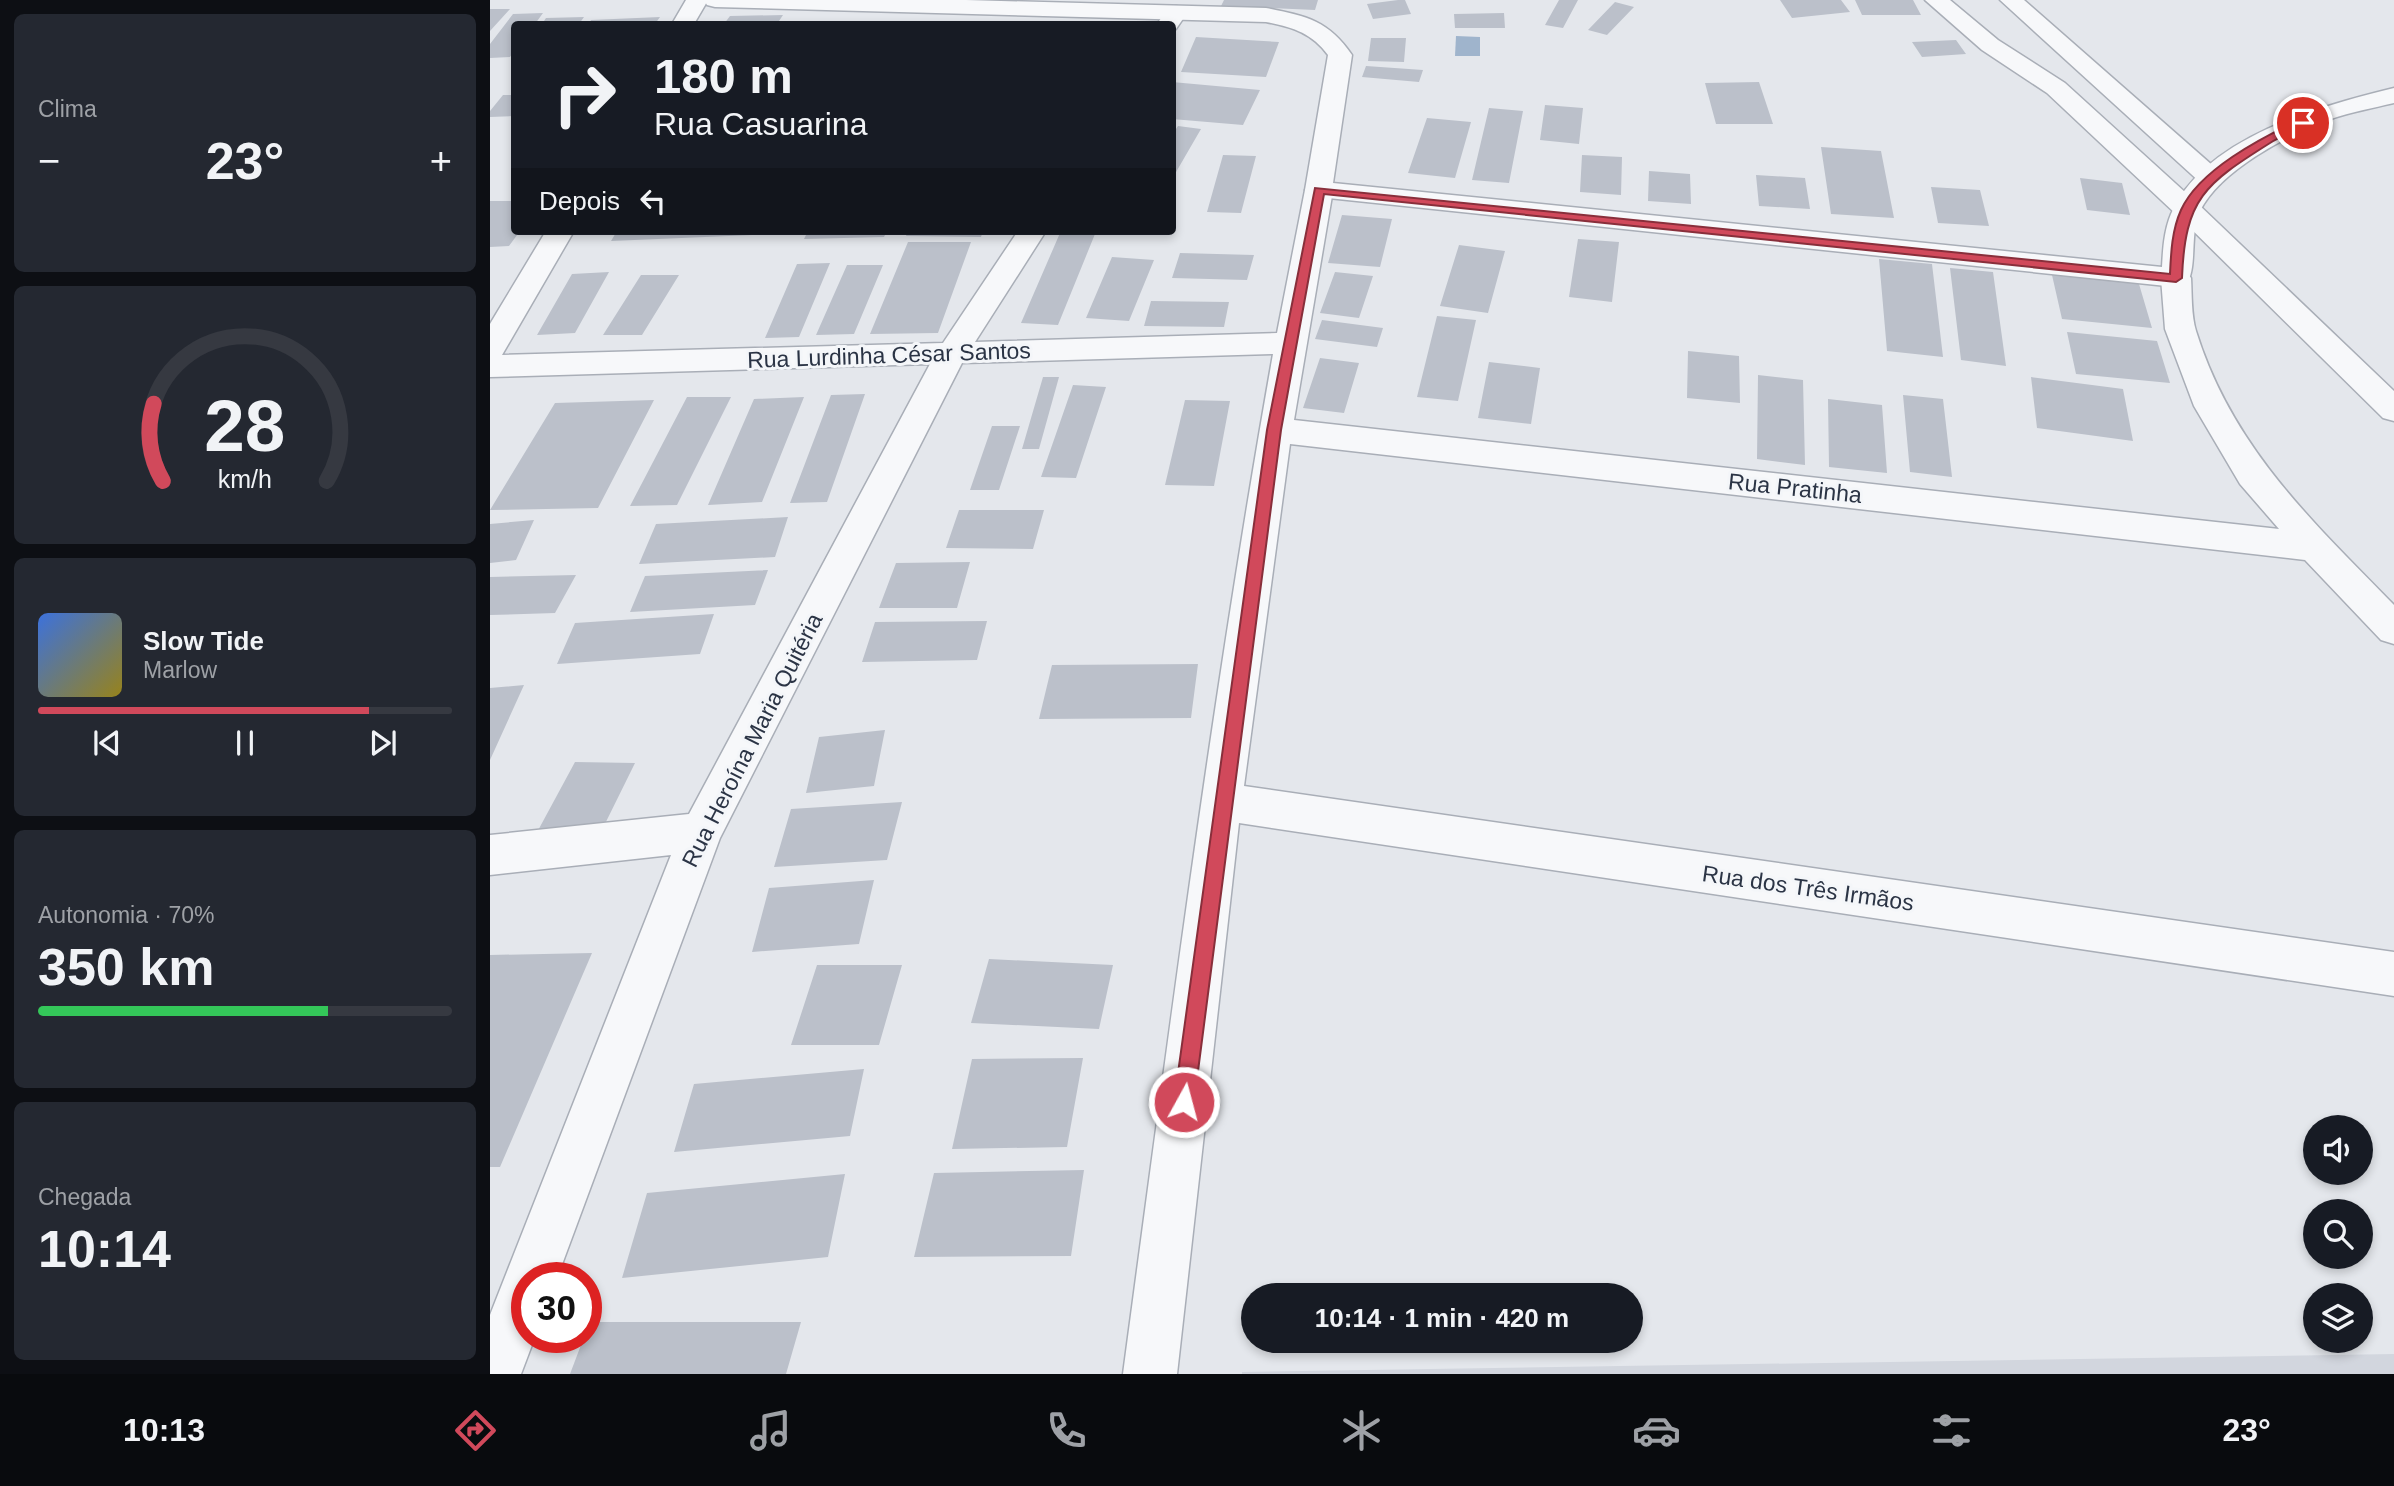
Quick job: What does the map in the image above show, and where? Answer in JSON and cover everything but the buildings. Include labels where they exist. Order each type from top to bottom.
[{"type":"street","points":[[685,21],[697,0]]},
{"type":"street","points":[[716,0],[987,4],[1172,19],[1266,15],[1307,25],[1328,36],[1340,55],[1319,190],[1288,343],[1274,430],[1223,802],[1150,1374]]},
{"type":"street","points":[[1936,0],[1990,45],[2056,88],[2187,209],[2394,410]]},
{"type":"street","points":[[2011,0],[2211,178]]},
{"type":"street","points":[[2394,95],[2320,115],[2269,139],[2211,178],[2187,209],[2178,243],[2176,278],[2180,329],[2210,406],[2252,475],[2315,547],[2394,629]]},
{"type":"street","points":[[1319,190],[2176,278]]},
{"type":"street","points":[[490,350],[558,235]]},
{"type":"street","name":"Rua Heroína Maria Quitéria","points":[[537,1262],[701,832],[951,354],[1029,235]]},
{"type":"street","name":"Rua Lurdinha César Santos","points":[[490,366],[1288,343]]},
{"type":"street","name":"Rua Pratinha","points":[[1274,430],[2315,547]]},
{"type":"street","name":"Rua dos Três Irmãos","points":[[1223,802],[2394,974]]},
{"type":"street","points":[[490,855],[701,832]]},
{"type":"street","points":[[494,1374],[511,1330]]},
{"type":"shaded area","points":[[2394,1354],[2394,1374],[1242,1374],[1242,1372]]},
{"type":"water","points":[[1456,36],[1480,37],[1480,56],[1455,56]]},
{"type":"route","points":[[1184,1102],[1274,430],[1288,343],[1319,190],[2176,278],[2178,243],[2187,209],[2211,178],[2269,139],[2303,123]]}]
